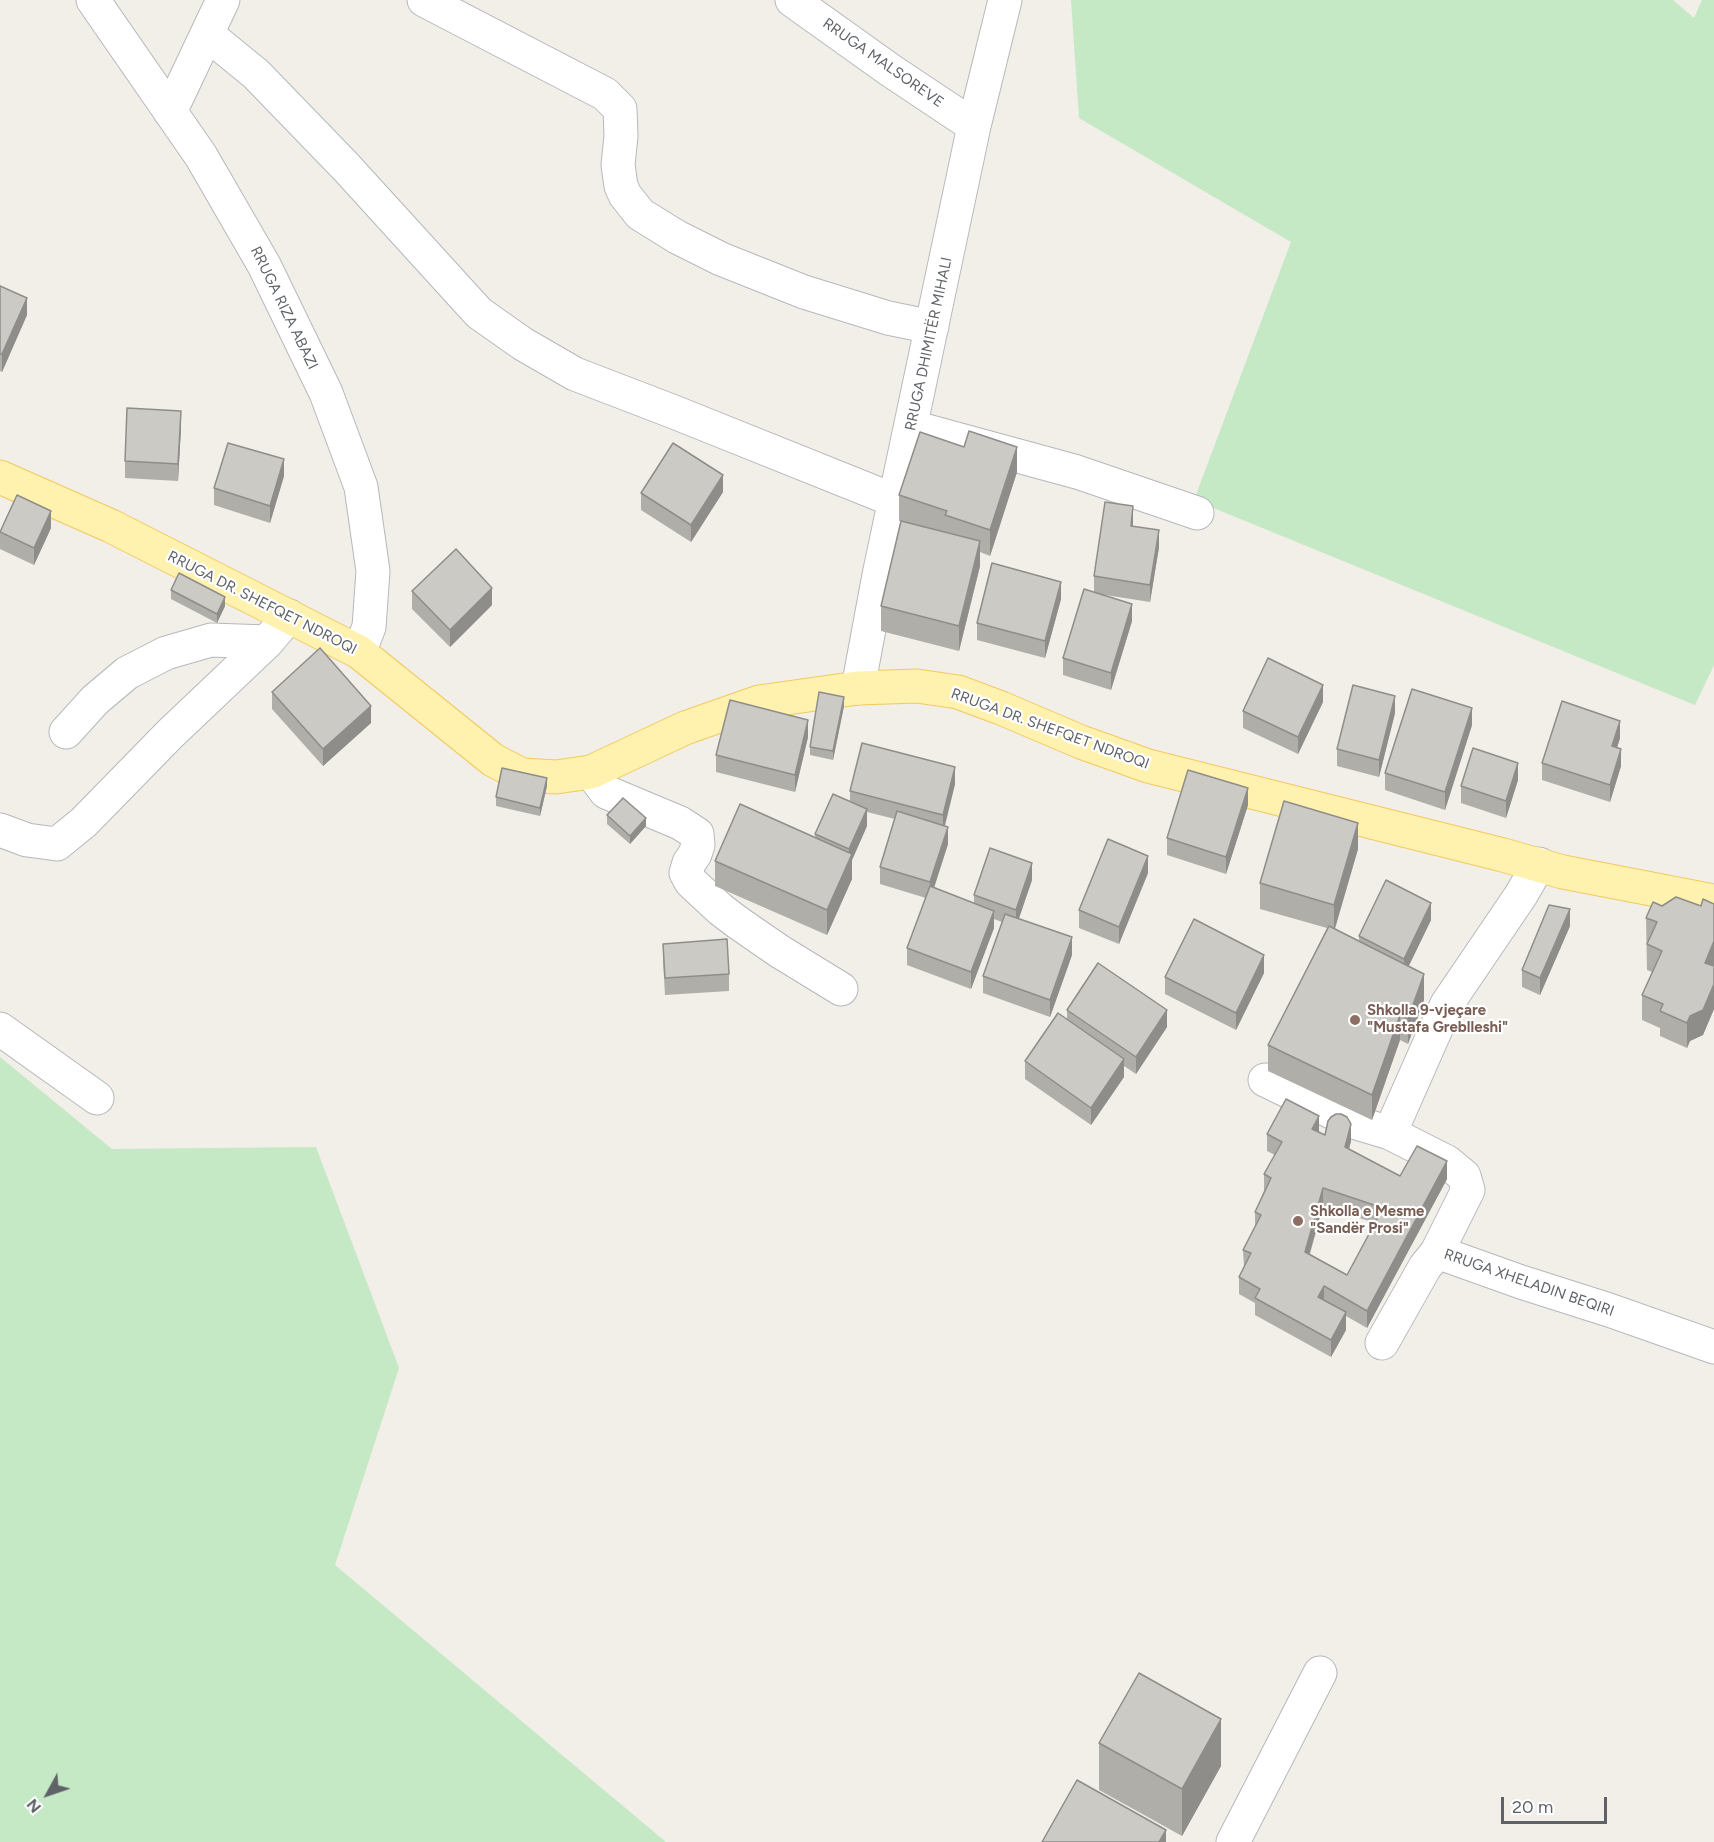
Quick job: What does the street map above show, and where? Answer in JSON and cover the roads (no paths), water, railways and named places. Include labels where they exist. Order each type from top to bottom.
[{"type":"main road","name":"RRUGA DR. SHEFQET NDROQI","points":[[0,477],[111,526],[359,652],[493,760],[522,775],[556,777],[591,772],[685,728],[759,702],[858,688],[917,686],[958,693],[1148,766],[1539,864],[1563,872],[1714,901]]},
{"type":"street","name":"RRUGA RIZA ABAZI","points":[[93,0],[201,156],[264,265],[326,393],[361,487],[373,571],[369,627],[359,652]]},
{"type":"street","points":[[170,112],[223,0]]},
{"type":"street","points":[[424,0],[604,94],[620,109],[621,136],[618,165],[621,186],[640,214],[677,237],[721,259],[804,292],[888,318],[932,327]]},
{"type":"street","name":"RRUGA MALSOREVE","points":[[792,0],[974,126]]},
{"type":"street","name":"RRUGA DHIMITËR MIHALI","points":[[858,688],[879,575],[974,126],[1005,0]]},
{"type":"street","points":[[207,34],[256,74],[346,167],[479,313],[523,344],[575,374],[896,501]]},
{"type":"street","points":[[912,427],[1077,472],[1197,513]]},
{"type":"street","points":[[0,830],[27,840],[57,844],[84,822],[170,734],[267,642],[290,616]]},
{"type":"street","points":[[66,732],[95,700],[127,673],[166,653],[211,640],[267,642]]},
{"type":"street","points":[[591,772],[606,792],[680,823],[697,834],[698,845],[686,873],[691,882],[737,922],[841,989]]},
{"type":"street","points":[[1390,1132],[1447,1004],[1521,895],[1539,864]]},
{"type":"street","points":[[0,1029],[97,1098]]},
{"type":"street","name":"RRUGA XHELADIN BEQIRI","points":[[1265,1080],[1350,1121],[1390,1132],[1447,1162],[1464,1176],[1468,1190],[1437,1252],[1714,1347]]},
{"type":"street","points":[[1382,1343],[1425,1267],[1437,1252]]},
{"type":"street","points":[[1233,1842],[1320,1673]]},
{"type":"place","name":"Shkolla 9-vjeçare \"Mustafa Greblleshi\"","points":[[1355,1020]]},
{"type":"place","name":"Shkolla e Mesme \"Sandër Prosi\"","points":[[1298,1221]]}]
